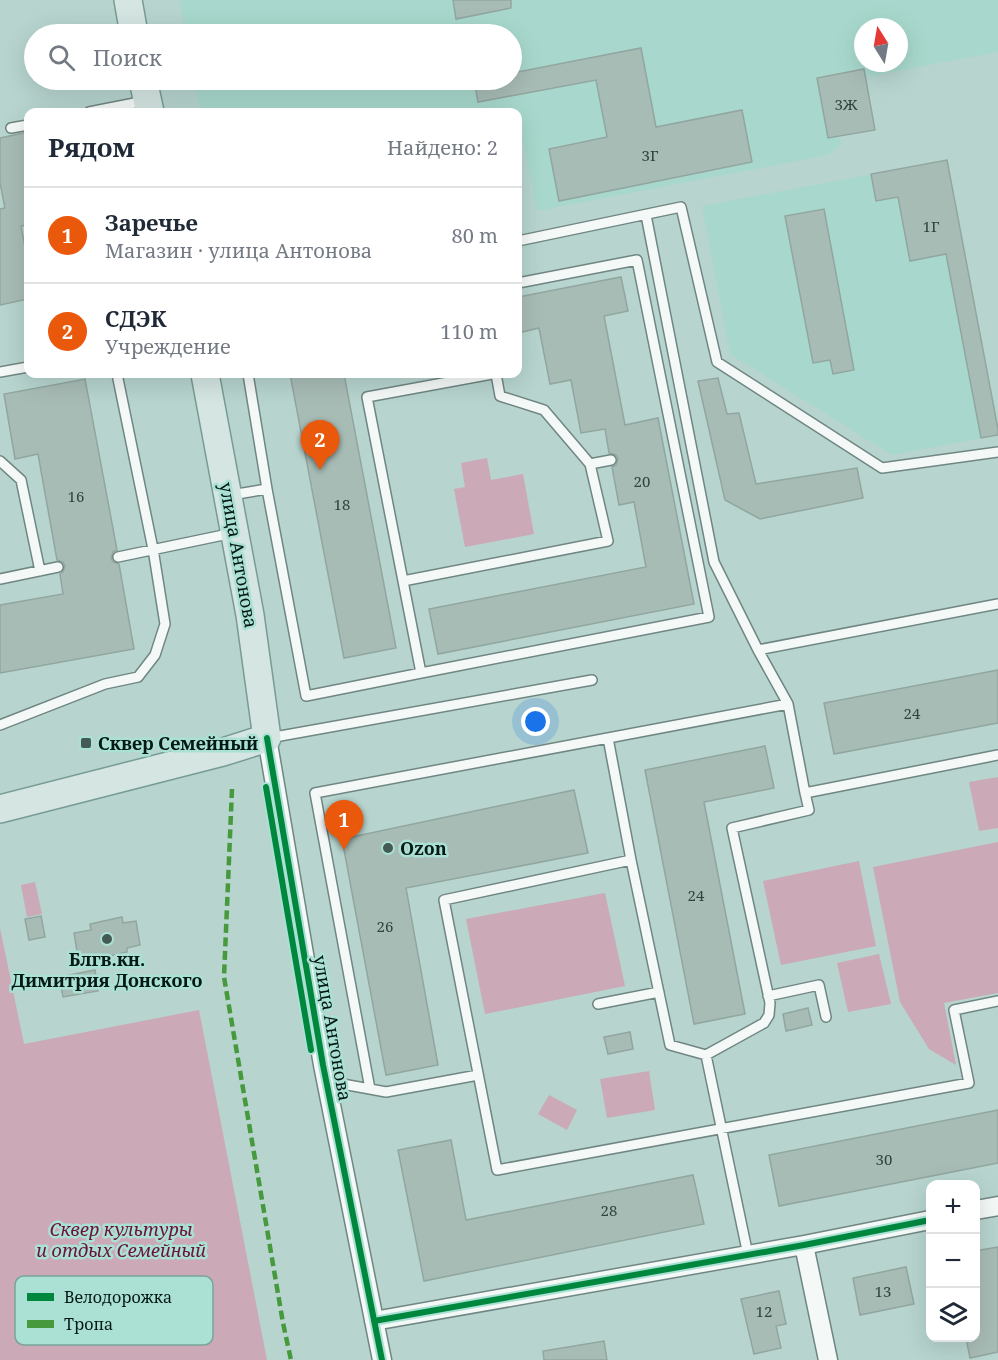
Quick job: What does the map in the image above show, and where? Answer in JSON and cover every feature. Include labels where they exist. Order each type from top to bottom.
[{"type":"main road","points":[[128,0],[133,24]]},
{"type":"main road","name":"улица Антонова","points":[[206,378],[236,532],[267,738]]},
{"type":"main road","points":[[0,809],[223,752],[267,738]]},
{"type":"street","name":"улица Антонова","points":[[267,738],[326,1081],[382,1360]]},
{"type":"street","points":[[980,1209],[998,1206]]},
{"type":"street","points":[[371,1360],[374,1321],[804,1245],[926,1221]]},
{"type":"street","points":[[804,1245],[828,1360]]},
{"type":"lane","points":[[106,108],[147,98]]},
{"type":"lane","points":[[11,128],[24,126]]},
{"type":"lane","points":[[522,240],[681,207],[717,362],[882,468],[998,452]]},
{"type":"lane","points":[[608,738],[670,1046],[706,1055],[764,1023],[769,1015],[768,996],[732,828],[809,810],[788,704],[714,562],[646,214]]},
{"type":"lane","points":[[249,378],[306,696],[709,617],[637,260],[522,282]]},
{"type":"lane","points":[[0,372],[24,368]]},
{"type":"lane","points":[[0,725],[105,684],[138,677],[155,655],[165,624],[153,549],[118,378]]},
{"type":"lane","points":[[421,673],[368,397],[472,378]]},
{"type":"lane","points":[[403,581],[609,541],[590,464],[544,410],[500,396],[495,378]]},
{"type":"lane","points":[[664,450],[675,447]]},
{"type":"lane","points":[[0,460],[21,480],[40,571]]},
{"type":"lane","points":[[590,464],[611,460]]},
{"type":"lane","points":[[229,496],[267,489]]},
{"type":"lane","points":[[118,557],[236,532]]},
{"type":"lane","points":[[0,579],[58,567]]},
{"type":"lane","points":[[758,650],[998,604]]},
{"type":"lane","points":[[267,738],[592,680]]},
{"type":"lane","points":[[370,1089],[315,793],[788,704]]},
{"type":"lane","points":[[805,793],[998,755]]},
{"type":"lane","points":[[632,860],[444,900],[497,1170],[969,1083],[954,1010],[998,1001]]},
{"type":"lane","points":[[768,996],[819,986],[826,1017]]},
{"type":"lane","points":[[598,1004],[659,992]]},
{"type":"lane","points":[[706,1055],[748,1255]]},
{"type":"lane","points":[[326,1081],[386,1092],[478,1075]]},
{"type":"shaded area","points":[[179,0],[998,0],[998,52],[908,69],[908,18],[854,18],[854,72],[893,72],[830,84],[841,145],[828,155],[537,211],[522,140],[522,108],[199,108],[196,90],[522,90],[522,24],[184,24]]},
{"type":"shaded area","points":[[947,160],[998,435],[892,455],[730,354],[702,206]]},
{"type":"green space","points":[[487,458],[491,480],[523,474],[534,534],[465,547],[454,489],[465,487],[461,463]]},
{"type":"green space","points":[[998,777],[998,828],[979,831],[969,782]]},
{"type":"green space","points":[[998,842],[998,993],[944,1003],[956,1065],[929,1049],[900,1002],[873,867]]},
{"type":"green space","points":[[859,861],[876,946],[781,965],[763,881]]},
{"type":"green space","points":[[35,882],[42,914],[27,917],[21,885]]},
{"type":"green space","points":[[605,893],[625,986],[485,1014],[466,919]]},
{"type":"green space","name":"Сквер культуры и отдых Семейный","points":[[0,928],[24,1044],[199,1010],[267,1360],[0,1360]]},
{"type":"green space","points":[[879,954],[891,1004],[848,1012],[837,963]]},
{"type":"green space","points":[[649,1071],[655,1110],[607,1118],[600,1079]]},
{"type":"green space","points":[[549,1095],[577,1110],[567,1130],[538,1114]]},
{"type":"building","points":[[453,0],[511,0],[511,8],[456,19]]},
{"type":"building","points":[[641,48],[656,127],[742,110],[752,162],[559,201],[549,149],[607,137],[596,80],[478,102],[476,90],[522,90],[522,71]]},
{"type":"building","points":[[854,71],[865,72],[875,130],[828,138],[817,78]]},
{"type":"building","points":[[24,133],[24,226],[21,226],[24,242],[24,300],[0,305],[0,209],[5,208],[0,183],[0,138]]},
{"type":"building","points":[[947,160],[998,429],[998,435],[981,438],[946,254],[910,261],[898,197],[876,201],[871,174]]},
{"type":"building","points":[[824,209],[854,370],[833,374],[830,360],[813,363],[785,216]]},
{"type":"building","points":[[621,277],[628,311],[604,316],[625,425],[658,418],[694,604],[438,654],[429,609],[646,567],[634,502],[619,505],[612,467],[616,465],[618,459],[616,455],[609,453],[605,429],[581,433],[571,380],[550,384],[539,328],[522,332],[522,296]]},
{"type":"building","points":[[291,378],[345,378],[396,648],[344,658]]},
{"type":"building","points":[[718,378],[727,414],[739,413],[756,484],[857,468],[863,498],[760,519],[725,500],[698,381]]},
{"type":"building","points":[[85,379],[117,550],[113,552],[111,558],[113,562],[119,564],[134,649],[0,673],[0,605],[63,594],[60,574],[65,566],[63,562],[57,560],[38,454],[15,459],[4,394]]},
{"type":"building","points":[[998,670],[998,723],[834,754],[824,703]]},
{"type":"building","points":[[765,746],[774,788],[704,802],[745,1014],[694,1024],[645,770]]},
{"type":"building","points":[[574,790],[588,853],[406,888],[438,1065],[386,1075],[342,839]]},
{"type":"building","points":[[41,916],[45,937],[29,940],[25,919]]},
{"type":"building","name":"Блгв.кн. Димитрия Донского","points":[[122,917],[123,923],[136,921],[140,945],[127,948],[127,952],[79,963],[74,933],[91,930],[90,924]]},
{"type":"building","points":[[95,970],[98,991],[63,997],[59,977]]},
{"type":"building","points":[[808,1008],[812,1025],[786,1031],[783,1014]]},
{"type":"building","points":[[630,1032],[633,1049],[608,1054],[604,1037]]},
{"type":"building","points":[[998,1110],[998,1163],[779,1206],[769,1155]]},
{"type":"building","points":[[451,1140],[466,1220],[693,1175],[704,1224],[424,1281],[398,1150]]},
{"type":"building","points":[[998,1247],[998,1352],[970,1358],[967,1342],[980,1342],[980,1250]]},
{"type":"building","points":[[906,1267],[914,1304],[860,1315],[853,1278]]},
{"type":"building","points":[[779,1291],[786,1324],[776,1326],[781,1348],[754,1354],[741,1299]]},
{"type":"building","points":[[604,1341],[607,1360],[544,1360],[543,1351]]},
{"type":"marked path","points":[[232,789],[224,977],[291,1360]]},
{"type":"cycle path","points":[[267,738],[323,1065],[382,1360]]},
{"type":"cycle path","points":[[266,787],[311,1050]]},
{"type":"cycle path","points":[[374,1321],[804,1245],[926,1221]]},
{"type":"place","name":"СДЭК","points":[[320,470]]},
{"type":"place","name":"Сквер Семейный","points":[[86,743]]},
{"type":"place","name":"Ozon","points":[[388,848]]},
{"type":"place","name":"Заречье","points":[[344,850]]},
{"type":"place","name":"Блгв.кн. Димитрия Донского","points":[[107,939]]}]
